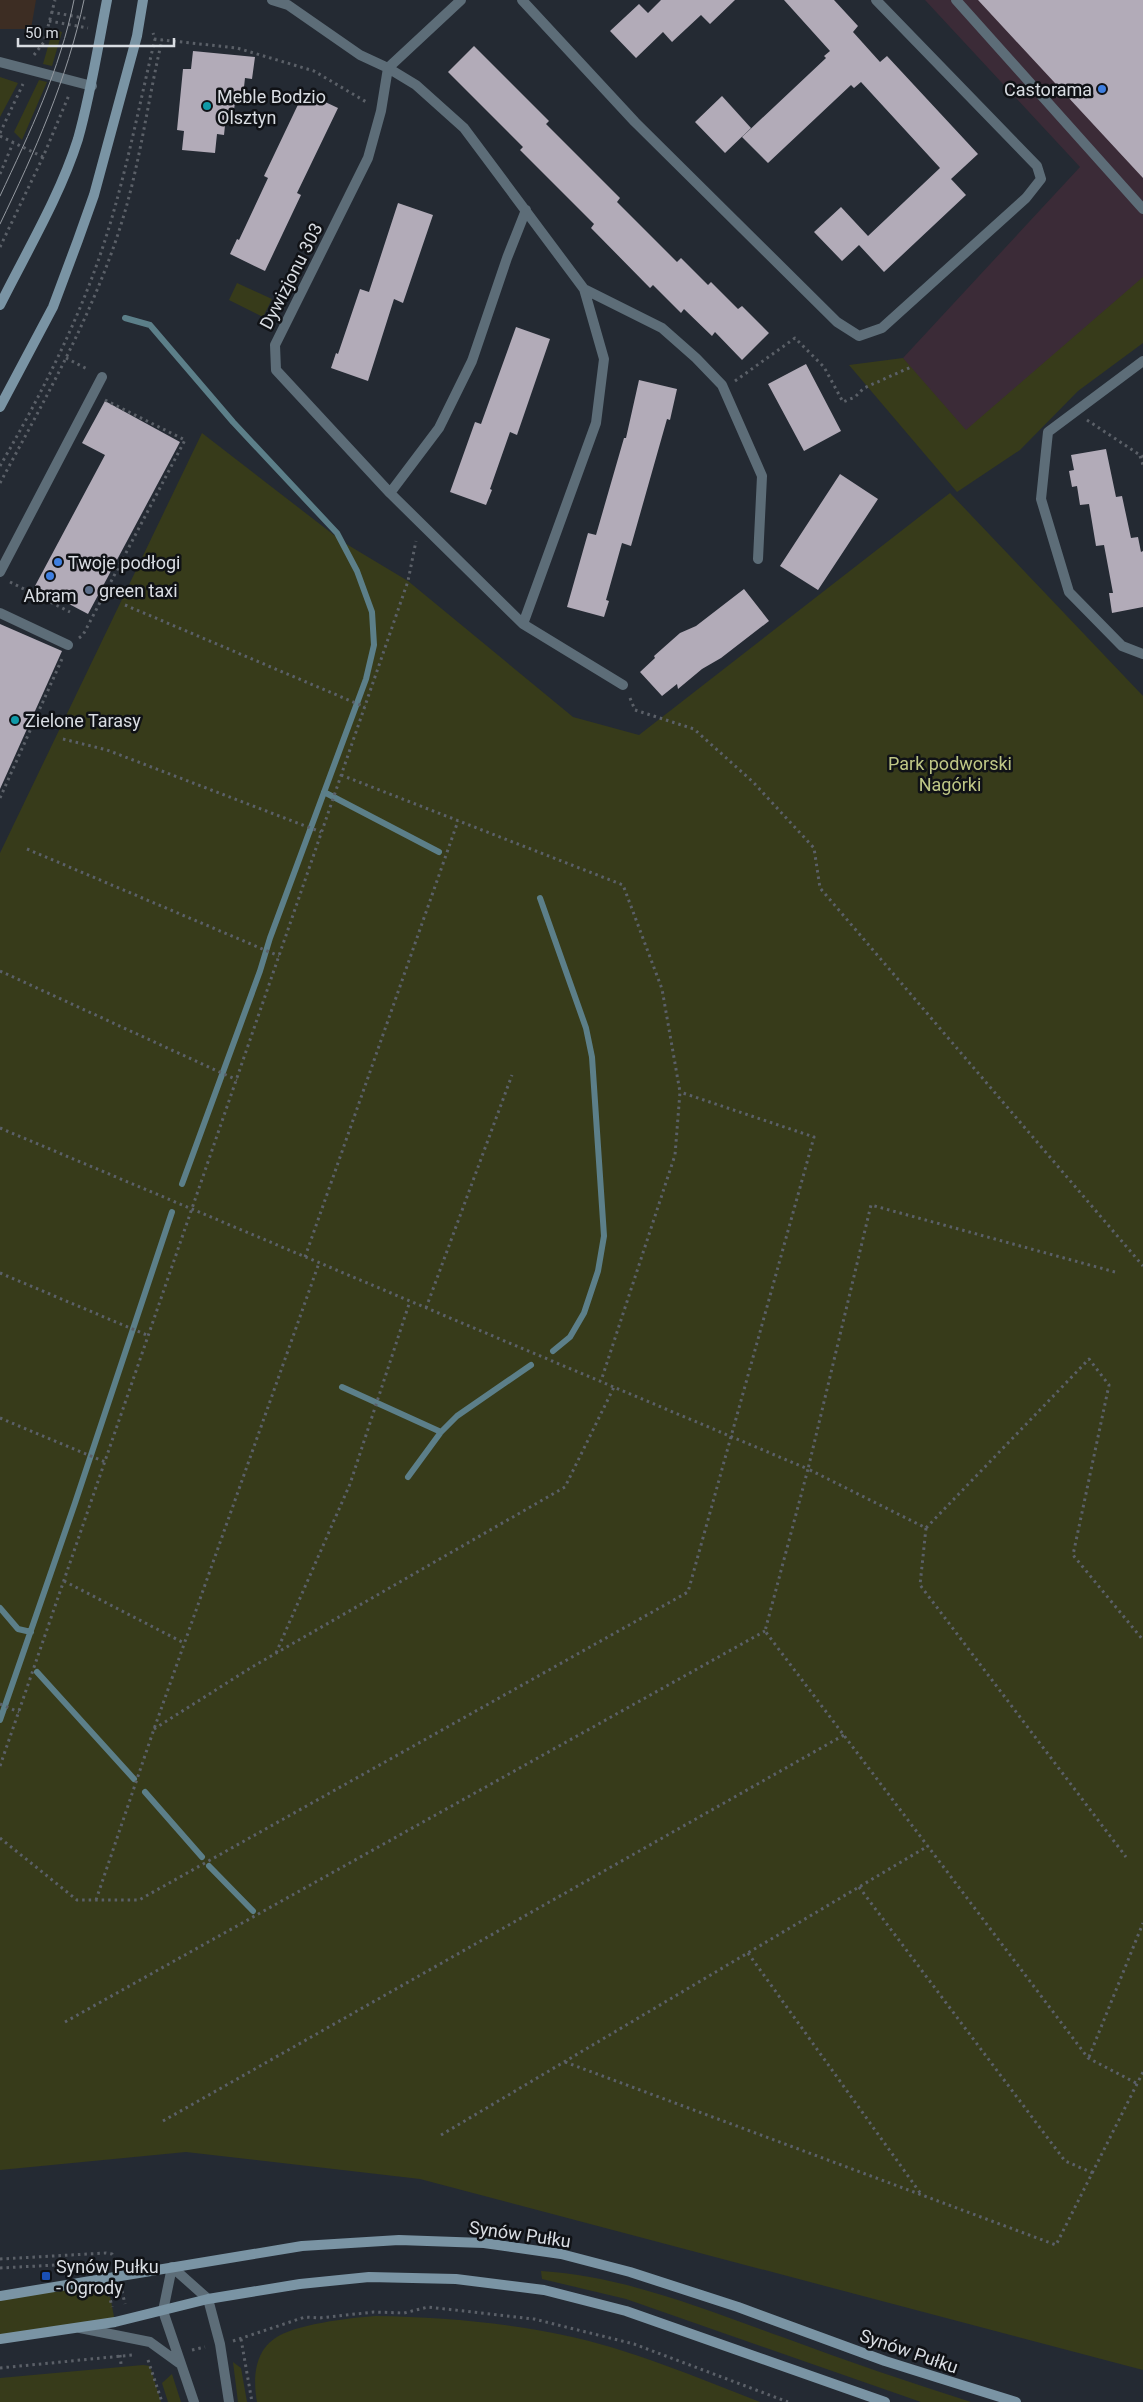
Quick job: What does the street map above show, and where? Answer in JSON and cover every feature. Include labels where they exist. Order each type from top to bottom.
[{"type":"main road","points":[[0,305],[54,197],[77,140],[92,86],[107,0]]},
{"type":"main road","points":[[0,406],[53,307],[78,240],[94,194],[131,58],[143,0]]},
{"type":"main road","name":"Synów Pułku","points":[[0,2296],[302,2246],[399,2240],[484,2243],[562,2254],[630,2272],[720,2301],[885,2361],[1016,2402]]},
{"type":"main road","points":[[0,2339],[79,2328],[163,2311],[208,2299],[300,2284],[369,2277],[456,2279],[544,2290],[626,2311],[885,2402]]},
{"type":"street","points":[[272,0],[288,6],[360,55],[388,68],[416,86],[464,128],[584,289],[604,359],[596,423],[523,624]]},
{"type":"street","points":[[388,68],[461,0]]},
{"type":"street","points":[[522,0],[635,122],[836,322],[859,336],[882,328],[1026,198],[1041,179],[1037,166],[876,0]]},
{"type":"street","points":[[956,0],[1143,209]]},
{"type":"street","points":[[0,62],[92,86]]},
{"type":"street","name":"Dywizjonu 303","points":[[388,68],[381,111],[368,158],[275,345],[276,370],[390,493],[523,624],[624,685]]},
{"type":"street","points":[[390,493],[439,428],[472,361],[507,258],[526,210]]},
{"type":"street","points":[[584,289],[662,328],[696,358],[722,385],[762,476],[758,559]]},
{"type":"street","points":[[1143,362],[1048,432],[1041,499],[1069,592],[1122,646],[1143,654]]},
{"type":"street","points":[[1129,372],[1143,373]]},
{"type":"street","points":[[0,572],[102,377]]},
{"type":"street","points":[[0,613],[68,645]]},
{"type":"street","points":[[172,2267],[208,2299],[220,2344],[229,2402]]},
{"type":"street","points":[[172,2267],[163,2311],[194,2402]]},
{"type":"street","points":[[79,2328],[150,2342],[181,2364]]},
{"type":"path","points":[[51,12],[92,20]]},
{"type":"path","points":[[49,21],[90,28]]},
{"type":"path","points":[[0,483],[66,358],[98,288],[131,192],[149,96],[162,40],[237,48],[314,71],[381,111]]},
{"type":"path","points":[[0,136],[43,157],[0,247]]},
{"type":"path","points":[[0,174],[13,142]]},
{"type":"path","points":[[736,380],[795,338],[824,367],[843,402],[855,396],[864,388],[911,367]]},
{"type":"path","points":[[66,358],[81,366]]},
{"type":"path","points":[[0,798],[68,645],[83,635],[185,440],[94,394]]},
{"type":"path","points":[[1080,425],[1092,414]]},
{"type":"path","points":[[1086,419],[1142,456],[1143,465]]},
{"type":"path","points":[[0,1766],[408,581],[420,522]]},
{"type":"path","points":[[9,582],[70,612]]},
{"type":"path","points":[[124,606],[365,707]]},
{"type":"path","points":[[624,685],[635,710],[694,729],[753,782],[814,848],[820,888],[1143,1266]]},
{"type":"path","points":[[63,739],[107,750],[321,832]]},
{"type":"path","points":[[341,775],[623,885],[662,989],[680,1092],[674,1155],[600,1381]]},
{"type":"path","points":[[305,1257],[458,820]]},
{"type":"path","points":[[27,849],[279,956]]},
{"type":"path","points":[[0,971],[237,1080]]},
{"type":"path","points":[[426,1308],[512,1075]]},
{"type":"path","points":[[0,1838],[77,1900],[139,1900],[688,1592],[814,1137],[680,1092]]},
{"type":"path","points":[[0,1128],[808,1468],[926,1528]]},
{"type":"path","points":[[65,2022],[765,1631],[808,1468],[871,1205],[1115,1272]]},
{"type":"path","points":[[96,1900],[184,1643],[319,1263]]},
{"type":"path","points":[[0,1273],[149,1336]]},
{"type":"path","points":[[276,1653],[350,1484],[410,1301]]},
{"type":"path","points":[[1126,1856],[920,1585],[926,1528],[1089,1359],[1109,1385],[1073,1555],[1143,1640]]},
{"type":"path","points":[[154,1730],[276,1653],[565,1487],[614,1387]]},
{"type":"path","points":[[0,1418],[105,1462]]},
{"type":"path","points":[[64,1581],[184,1643]]},
{"type":"path","points":[[765,1631],[1088,2058],[1138,2084]]},
{"type":"path","points":[[0,1704],[19,1712]]},
{"type":"path","points":[[162,2121],[844,1735]]},
{"type":"path","points":[[441,2136],[928,1846]]},
{"type":"path","points":[[859,1887],[1065,2160],[1092,2173]]},
{"type":"path","points":[[1088,2058],[1143,1924]]},
{"type":"path","points":[[748,1953],[922,2195]]},
{"type":"path","points":[[565,2062],[1056,2245],[1143,2072]]},
{"type":"path","points":[[0,2259],[106,2252],[112,2254],[117,2265]]},
{"type":"path","points":[[0,2268],[103,2262]]},
{"type":"path","points":[[122,2291],[125,2305]]},
{"type":"path","points":[[109,2292],[112,2308]]},
{"type":"path","points":[[230,2342],[242,2340],[305,2317],[319,2318],[374,2312],[404,2313],[428,2307],[534,2319],[634,2344],[788,2402]]},
{"type":"path","points":[[242,2340],[252,2402]]},
{"type":"path","points":[[119,2346],[121,2364]]},
{"type":"path","points":[[189,2351],[203,2348]]},
{"type":"path","points":[[0,2368],[135,2355]]},
{"type":"path","points":[[147,2356],[154,2356]]},
{"type":"path","points":[[150,2366],[162,2402]]},
{"type":"shaded area","points":[[0,0],[36,0],[31,29],[0,29]]},
{"type":"shaded area","points":[[925,0],[1143,0],[1143,299],[968,455],[903,358],[1080,167]]},
{"type":"green space","points":[[53,29],[62,32],[52,66],[43,64]]},
{"type":"green space","points":[[0,77],[18,83],[0,117]]},
{"type":"green space","points":[[39,80],[47,82],[22,140],[14,132]]},
{"type":"green space","points":[[1143,277],[1143,343],[1078,391],[1020,450],[957,492],[849,365],[903,358],[966,430]]},
{"type":"green space","points":[[237,283],[272,299],[263,317],[229,300]]},
{"type":"green space","name":"Park podworski Nagórki","points":[[202,433],[343,542],[408,581],[573,717],[639,735],[950,493],[1143,696],[1143,2370],[420,2179],[186,2152],[0,2170],[0,853]]},
{"type":"green space","points":[[541,2271],[603,2280],[665,2296],[971,2402],[921,2402],[626,2299],[542,2279]]},
{"type":"green space","points":[[107,2280],[115,2322],[0,2339],[0,2296]]},
{"type":"green space","points":[[375,2316],[469,2321],[563,2335],[638,2356],[760,2402],[257,2402],[256,2368],[262,2352],[274,2339],[295,2329],[308,2326],[337,2320]]},
{"type":"green space","points":[[233,2362],[241,2368],[247,2402],[238,2402]]},
{"type":"green space","points":[[143,2365],[150,2366],[161,2402],[0,2402],[0,2378]]},
{"type":"green space","points":[[172,2374],[181,2402],[168,2402],[162,2383]]},
{"type":"building","points":[[661,0],[735,0],[710,24],[701,15],[672,42],[663,32],[636,58],[610,31],[639,4],[648,13]]},
{"type":"building","points":[[784,0],[834,0],[858,26],[853,32],[880,62],[887,56],[978,154],[951,179],[966,195],[884,272],[859,245],[842,261],[814,232],[841,207],[868,236],[940,168],[861,82],[854,88],[851,85],[768,163],[742,137],[826,58],[824,56],[830,51]]},
{"type":"building","name":"Castorama","points":[[978,0],[1143,0],[1143,178]]},
{"type":"building","points":[[474,46],[549,121],[546,124],[620,198],[617,202],[677,262],[681,258],[708,285],[711,282],[738,309],[742,306],[769,333],[742,360],[715,332],[712,336],[684,309],[681,313],[653,285],[650,288],[591,228],[594,224],[520,150],[523,147],[448,72]]},
{"type":"building","name":"Meble Bodzio Olsztyn","points":[[193,51],[255,57],[252,79],[245,78],[243,96],[236,95],[233,117],[226,116],[224,135],[217,134],[215,153],[182,150],[184,131],[177,130],[183,69],[191,69]]},
{"type":"building","points":[[304,92],[338,108],[297,193],[301,195],[265,271],[230,254],[237,239],[239,240],[268,178],[264,176]]},
{"type":"building","points":[[722,96],[751,128],[725,153],[695,122]]},
{"type":"building","points":[[398,203],[433,215],[403,303],[394,299],[368,381],[331,368],[336,353],[338,354],[360,289],[369,292]]},
{"type":"building","points":[[516,327],[550,339],[517,435],[510,432],[486,505],[450,492],[475,422],[481,424]]},
{"type":"building","points":[[806,364],[841,431],[804,451],[768,384]]},
{"type":"building","points":[[639,380],[677,389],[670,420],[667,419],[631,546],[622,543],[606,600],[609,601],[604,617],[567,607],[588,533],[596,535],[624,438],[626,438]]},
{"type":"building","points":[[105,401],[180,442],[88,614],[35,586],[105,455],[82,443]]},
{"type":"building","points":[[1106,449],[1116,497],[1122,496],[1131,538],[1138,537],[1141,552],[1143,551],[1143,607],[1112,613],[1109,593],[1113,593],[1104,545],[1096,546],[1089,504],[1080,505],[1077,486],[1072,487],[1069,471],[1074,470],[1071,455]]},
{"type":"building","points":[[840,474],[878,499],[818,590],[780,566]]},
{"type":"building","points":[[744,589],[769,621],[721,658],[702,669],[678,689],[677,684],[662,696],[640,672],[655,658],[654,656],[680,633],[696,626]]},
{"type":"building","name":"Zielone Tarasy","points":[[0,624],[62,651],[0,789]]},
{"type":"waterway","points":[[125,318],[150,325],[233,422],[337,533],[357,571],[372,612],[374,645],[366,679],[270,938],[260,971],[182,1184]]},
{"type":"waterway","points":[[324,792],[439,852]]},
{"type":"waterway","points":[[540,898],[586,1028],[592,1057],[604,1236],[598,1271],[584,1313],[570,1337],[553,1351]]},
{"type":"waterway","points":[[0,1720],[172,1212]]},
{"type":"waterway","points":[[408,1477],[441,1432],[457,1416],[531,1365]]},
{"type":"waterway","points":[[342,1387],[441,1432]]},
{"type":"waterway","points":[[0,1608],[18,1629],[31,1632]]},
{"type":"waterway","points":[[37,1672],[134,1779]]},
{"type":"waterway","points":[[145,1792],[202,1857]]},
{"type":"waterway","points":[[209,1866],[253,1911]]},
{"type":"tram line","points":[[0,196],[43,100],[61,51],[74,0]]},
{"type":"tram line","points":[[0,224],[49,115],[69,58],[84,0]]},
{"type":"place","name":"Castorama","points":[[1102,89]]},
{"type":"place","name":"Meble Bodzio Olsztyn","points":[[207,106]]},
{"type":"place","name":"Twoje podłogi","points":[[58,562]]},
{"type":"place","name":"Abram","points":[[50,576]]},
{"type":"place","name":"green taxi","points":[[89,590]]},
{"type":"place","name":"Zielone Tarasy","points":[[15,720]]},
{"type":"place","name":"Synów Pułku - Ogrody","points":[[46,2276]]}]
